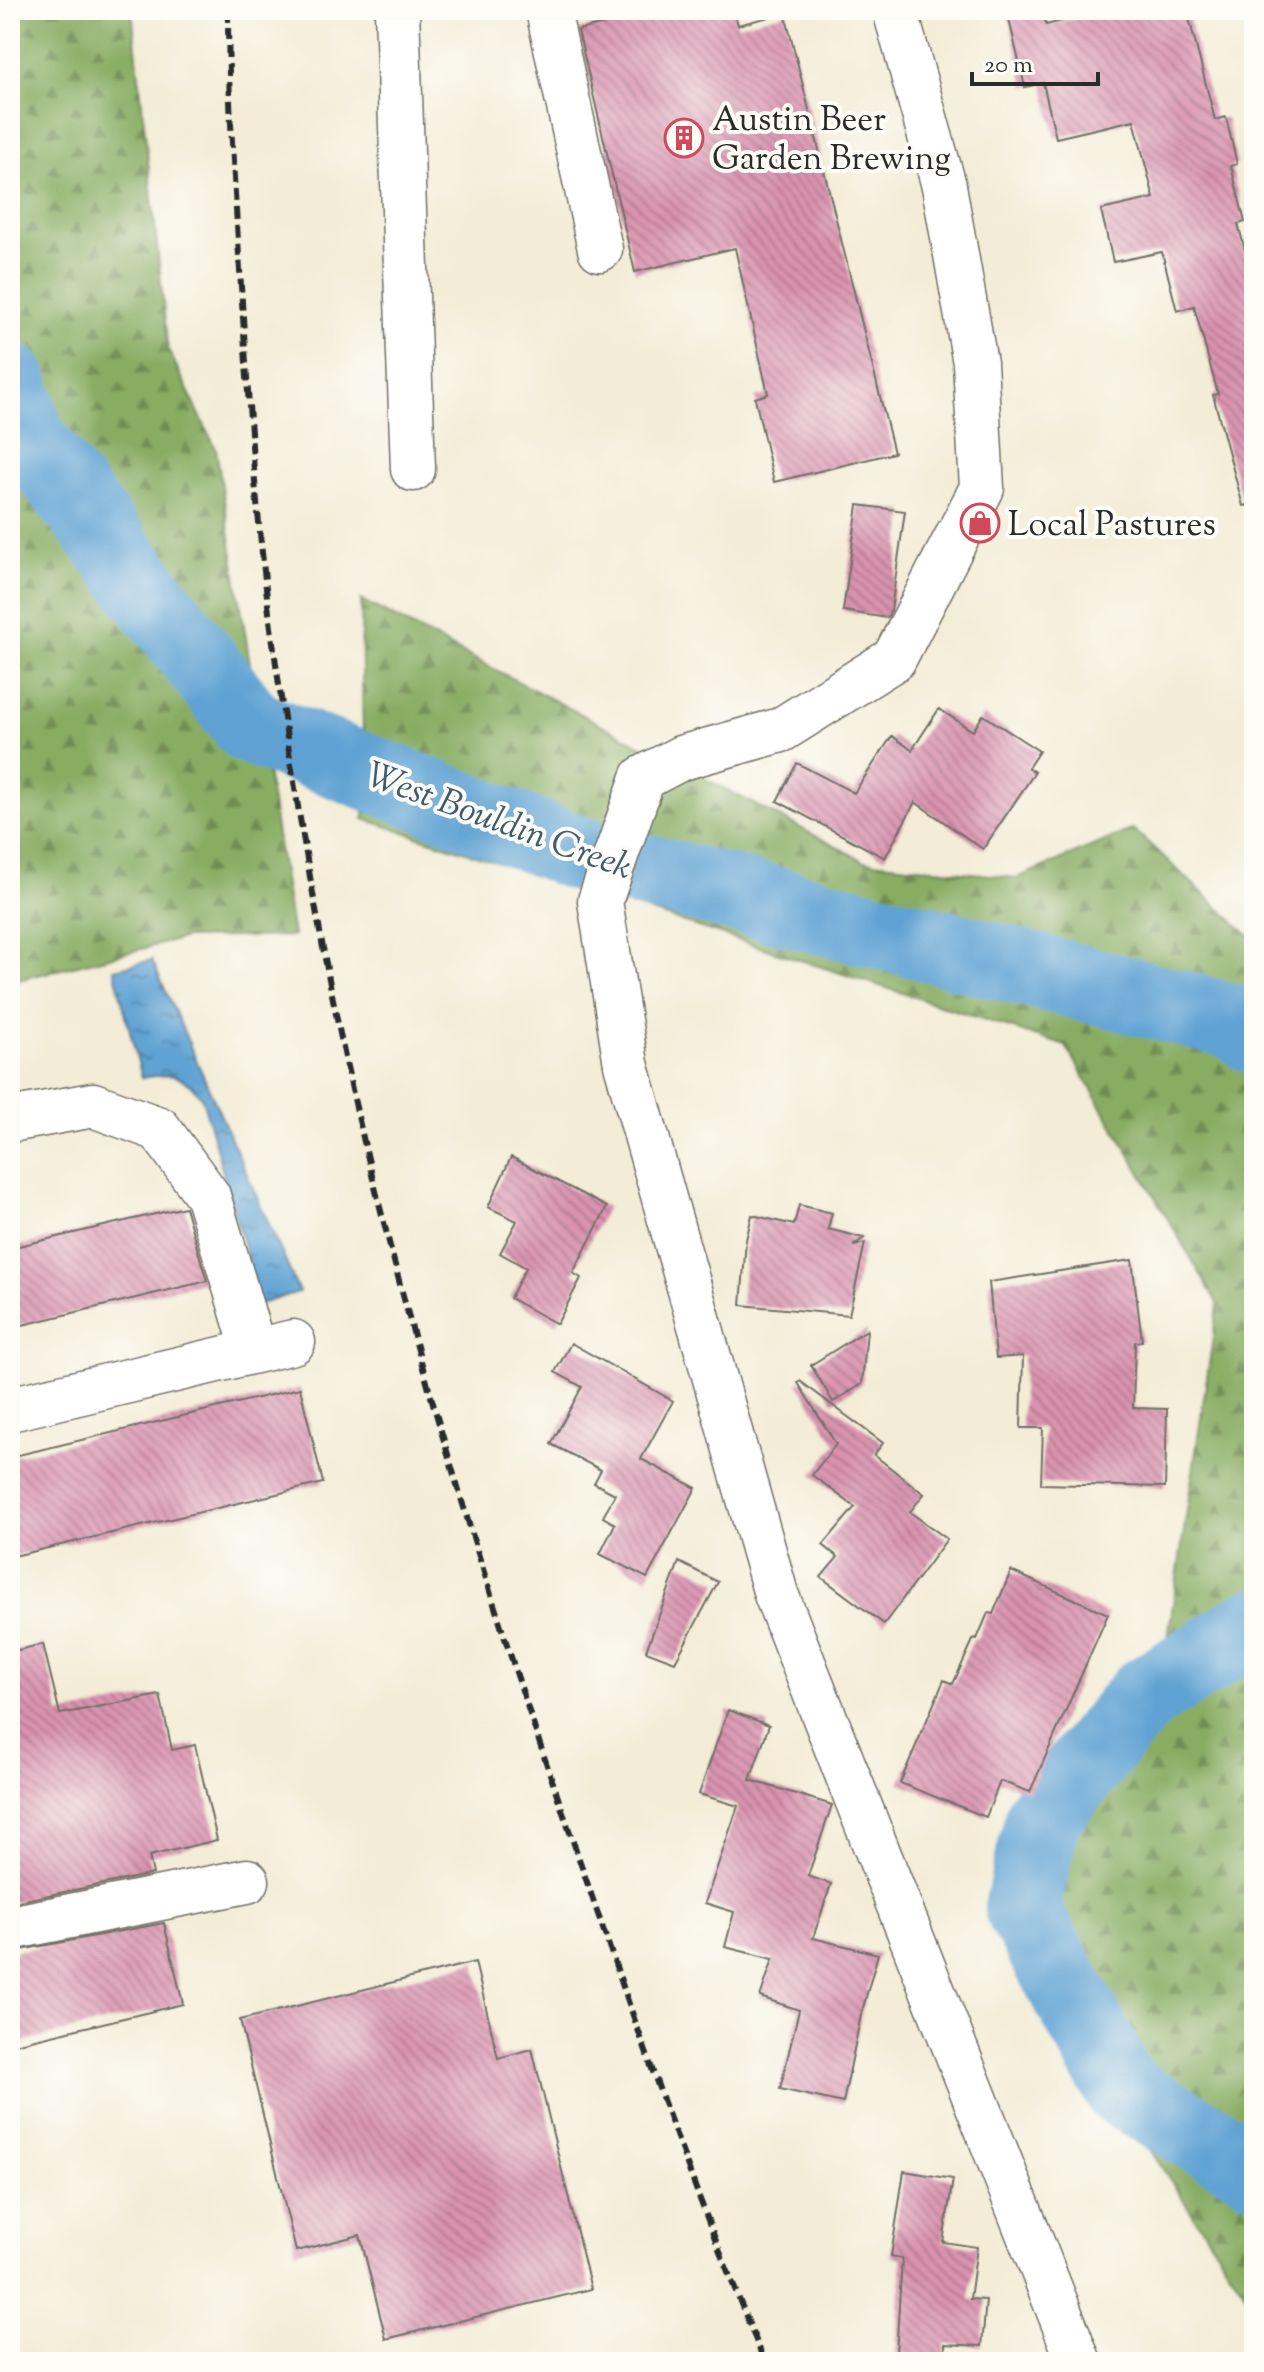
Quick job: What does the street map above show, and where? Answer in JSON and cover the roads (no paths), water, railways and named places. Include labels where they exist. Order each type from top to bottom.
[{"type":"lane","points":[[397,10],[413,469]]},
{"type":"lane","points":[[548,10],[600,249]]},
{"type":"lane","points":[[895,10],[944,186],[975,363],[982,488],[894,659],[781,730],[681,758],[643,778],[600,901],[626,1064],[776,1594],[1079,2362]]},
{"type":"lane","points":[[10,1120],[93,1105],[159,1129],[208,1196],[273,1346],[10,1409]]},
{"type":"lane","points":[[10,1928],[247,1881]]},
{"type":"water","points":[[152,960],[299,1292],[260,1304],[202,1098],[183,1079],[169,1076],[142,1078],[114,969]]},
{"type":"waterway","name":"West Bouldin Creek","points":[[10,381],[26,435],[251,727],[582,855],[1235,1022],[1254,1036]]},
{"type":"waterway","points":[[10,447],[26,435]]},
{"type":"waterway","name":"West Bouldin Creek","points":[[1254,1626],[1143,1696],[1043,1816],[1022,1908],[1123,2091],[1254,2167]]},
{"type":"railway","points":[[228,10],[231,120],[244,331],[266,588],[305,850],[354,1097],[387,1235],[435,1411],[516,1673],[666,2106],[765,2362]]},
{"type":"place","name":"Austin Beer Garden Brewing","points":[[684,138]]},
{"type":"place","name":"Local Pastures","points":[[980,523]]}]
